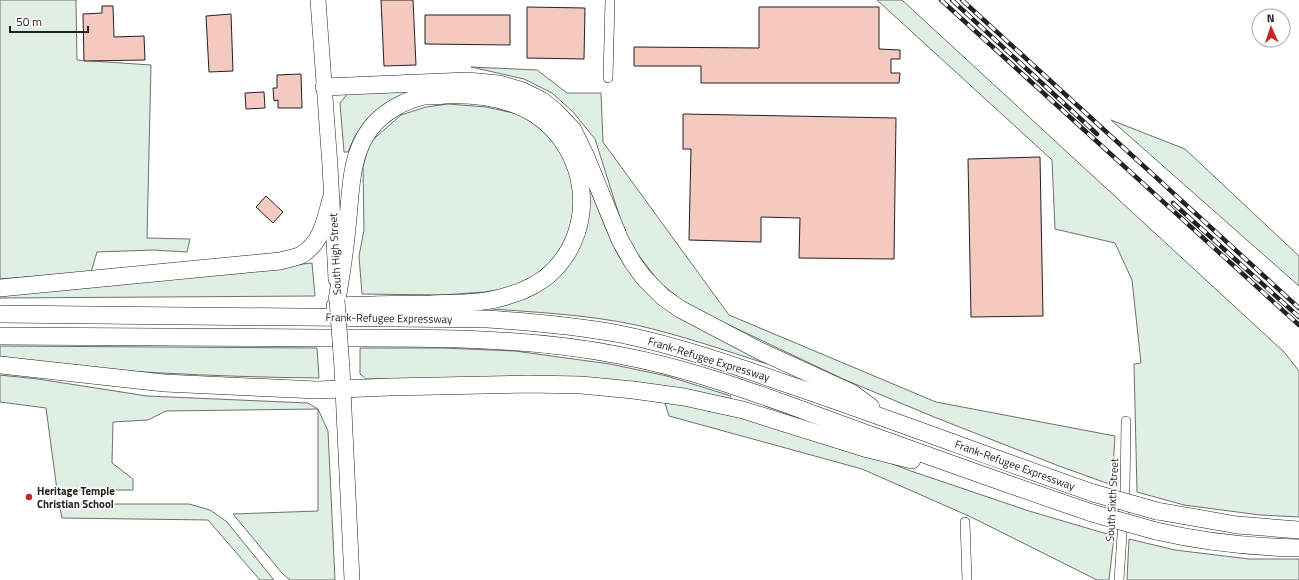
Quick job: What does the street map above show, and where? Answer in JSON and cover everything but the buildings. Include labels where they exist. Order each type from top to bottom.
[{"type":"highway","points":[[324,87],[467,81],[500,84],[523,91],[541,100],[555,111],[573,130],[586,156],[620,240],[633,264],[644,278],[663,297],[680,309],[760,351],[852,393],[887,419]]},
{"type":"highway","points":[[165,316],[225,309],[477,302],[511,295],[531,286],[553,272],[570,247],[577,232],[581,210],[581,182],[578,170],[568,148],[558,134],[540,118],[523,108],[499,101],[471,96],[424,96],[397,106],[381,117],[369,130],[360,146],[352,175],[339,261],[337,300]]},
{"type":"highway","points":[[0,288],[280,261],[300,255],[314,243],[322,232],[331,199]]},
{"type":"highway","name":"Frank-Refugee Expressway","points":[[0,314],[487,319],[540,323],[593,330],[681,348],[1092,492],[1157,511],[1237,525],[1299,530]]},
{"type":"highway","name":"Frank-Refugee Expressway","points":[[0,336],[413,338],[486,340],[540,344],[616,354],[667,366],[749,390],[990,478],[1092,513],[1175,535],[1229,544],[1299,548]]},
{"type":"highway","points":[[0,365],[164,383],[317,390],[529,384],[581,385],[658,393],[743,410],[864,448],[990,478]]},
{"type":"main road","name":"South High Street","points":[[318,0],[331,199],[339,261]]},
{"type":"main road","name":"South High Street","points":[[337,300],[342,368],[352,580]]},
{"type":"street","points":[[608,78],[610,0]]},
{"type":"street","name":"South Sixth Street","points":[[1119,580],[1125,490],[1126,421]]},
{"type":"street","points":[[965,522],[967,580]]},
{"type":"green space","points":[[0,0],[76,0],[77,60],[151,65],[147,238],[190,239],[187,252],[153,250],[97,252],[91,272],[0,279]]},
{"type":"green space","points":[[877,0],[902,0],[1284,352],[1299,371],[1299,517],[1260,515],[1184,505],[1137,492],[1134,364],[1141,363],[1132,280],[1115,243],[1055,229],[1052,160]]},
{"type":"green space","points":[[471,67],[537,70],[567,93],[601,93],[603,142],[729,315],[936,402],[1115,436],[1112,485],[934,417],[843,379],[689,306],[659,282],[627,240],[595,139],[573,112],[552,93],[524,79]]},
{"type":"green space","points":[[407,90],[407,94],[369,119],[355,136],[348,152],[344,152],[340,103],[349,92]]},
{"type":"green space","points":[[448,104],[486,107],[522,115],[546,131],[563,151],[576,192],[570,235],[554,259],[535,275],[514,287],[485,292],[442,295],[362,294],[359,256],[364,230],[363,167],[369,143],[401,115],[426,107]]},
{"type":"green space","points":[[1111,120],[1185,149],[1299,256],[1299,286]]},
{"type":"green space","points":[[587,181],[619,257],[646,289],[769,360],[767,364],[685,338],[616,321],[538,312],[478,308],[563,268]]},
{"type":"green space","points":[[312,263],[315,296],[0,298],[0,294],[99,286]]},
{"type":"green space","points":[[0,346],[317,348],[319,378],[160,373],[0,361]]},
{"type":"green space","points":[[360,348],[442,348],[515,351],[610,364],[667,376],[731,396],[730,401],[522,378],[366,379],[360,374]]},
{"type":"green space","points":[[0,375],[38,379],[147,396],[308,403],[318,409],[166,411],[148,420],[113,422],[112,463],[133,479],[133,490],[57,490],[46,408],[0,402]]},
{"type":"green space","points":[[664,400],[741,414],[864,453],[911,471],[1029,511],[1114,536],[1109,580],[1097,580],[971,517],[862,469],[669,416]]},
{"type":"green space","points":[[318,409],[328,431],[335,580],[290,580],[282,573],[233,514],[318,511]]},
{"type":"green space","points":[[59,504],[189,504],[210,510],[227,522],[274,580],[260,580],[208,520],[62,518]]},
{"type":"green space","points":[[1129,539],[1175,550],[1249,559],[1299,559],[1299,580],[1127,580]]},
{"type":"railway","points":[[941,0],[1299,325]]},
{"type":"railway","points":[[952,0],[1097,134]]},
{"type":"railway","points":[[962,0],[1299,308]]},
{"type":"railway","points":[[1173,203],[1299,317]]},
{"type":"place","name":"Heritage Temple Christian School","points":[[29,497]]}]
